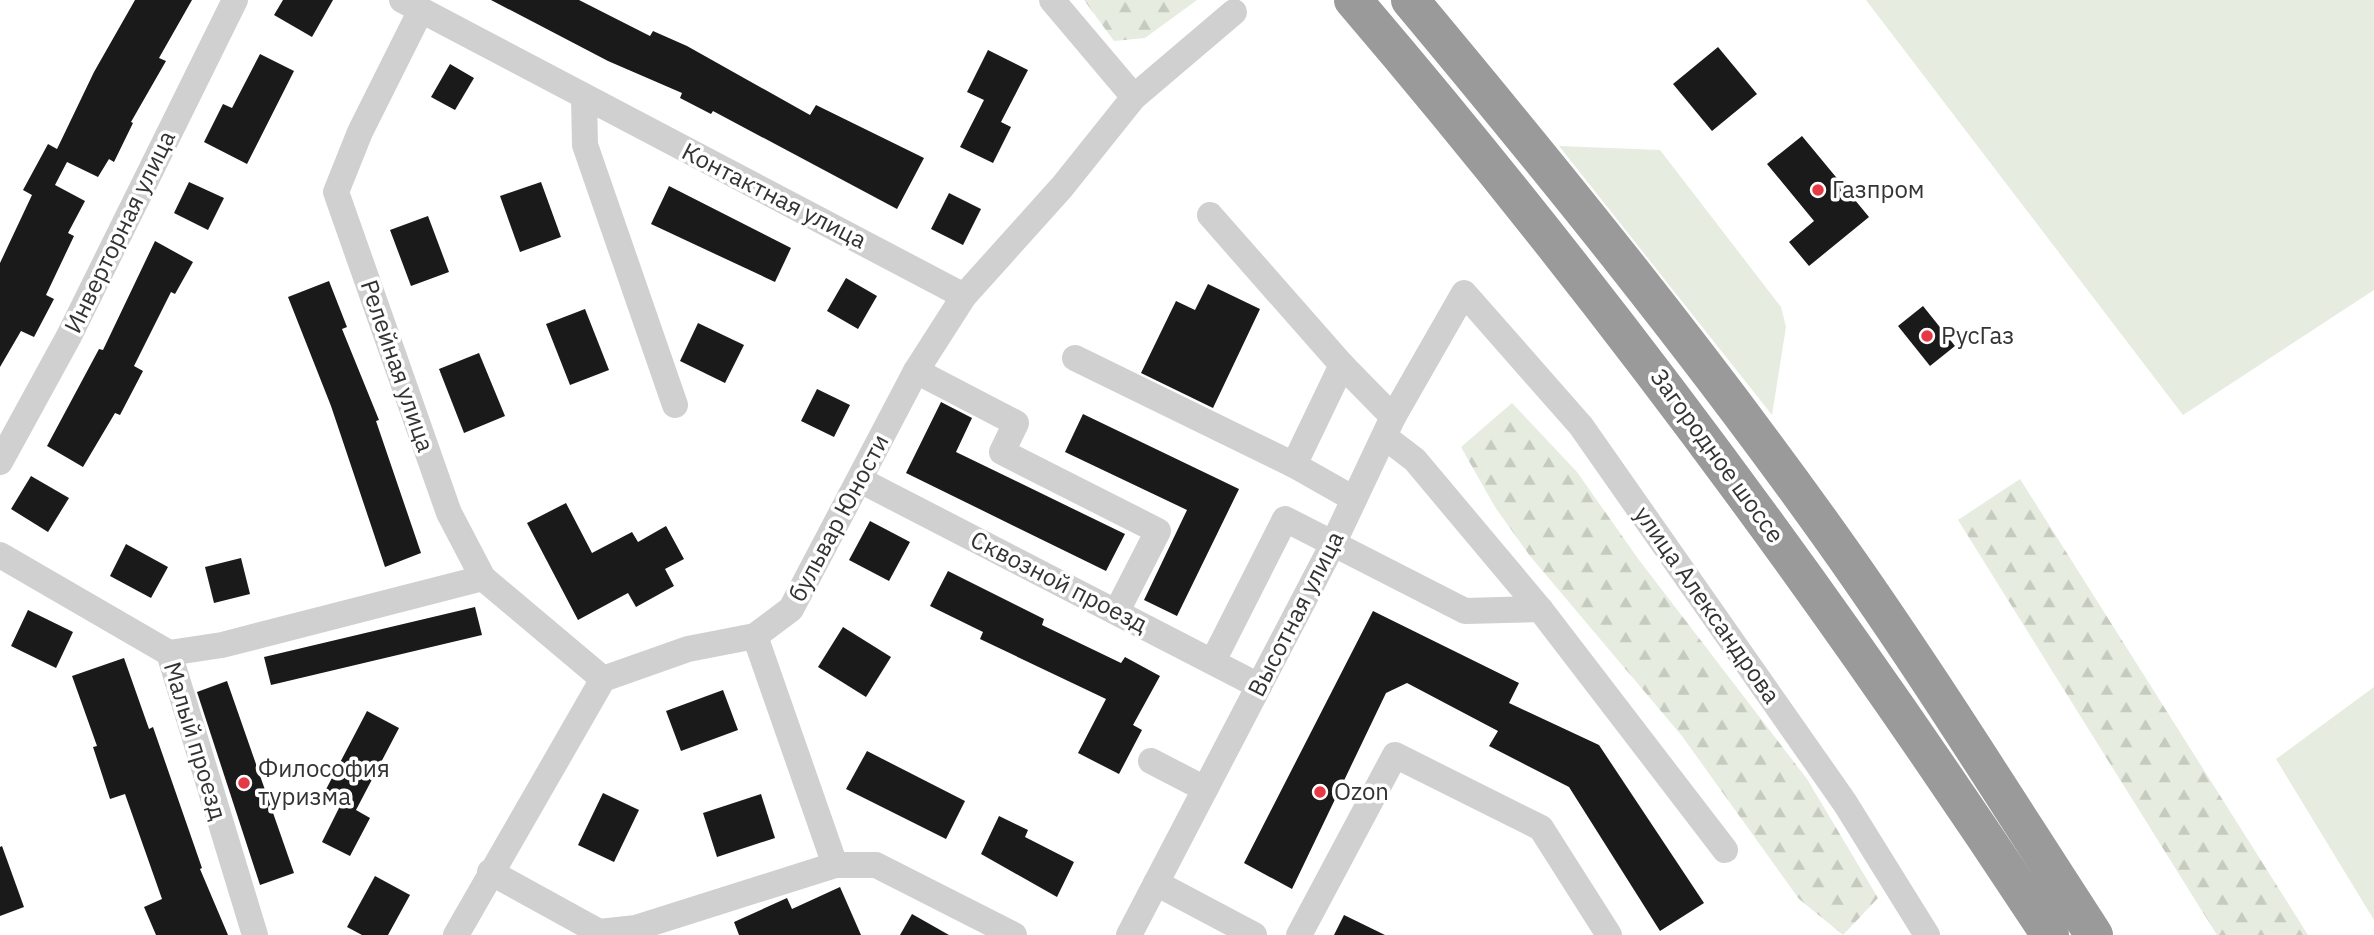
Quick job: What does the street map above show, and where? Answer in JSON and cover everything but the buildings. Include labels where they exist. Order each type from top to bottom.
[{"type":"highway","name":"Загородное шоссе","points":[[1353,0],[1485,155],[1738,481],[1905,718],[2050,935]]},
{"type":"highway","name":"Загородное шоссе","points":[[1410,0],[1646,290],[1834,541],[1939,695],[2094,935]]},
{"type":"street","name":"Инверторная улица","points":[[0,462],[69,336],[235,0]]},
{"type":"street","points":[[1052,0],[1134,97]]},
{"type":"street","name":"Контактная улица","points":[[411,5],[964,296]]},
{"type":"street","name":"Релейная улица","points":[[411,5],[336,192],[449,513],[483,578],[603,679]]},
{"type":"street","name":"бульвар Юности","points":[[603,679],[688,649],[755,636],[791,609],[916,371],[964,296],[1062,187],[1134,97],[1234,12]]},
{"type":"street","points":[[584,97],[585,145],[675,405]]},
{"type":"street","points":[[1210,215],[1342,365],[1415,460],[1541,609],[1725,850]]},
{"type":"street","name":"Высотная улица","points":[[1129,935],[1333,544],[1389,427],[1464,293]]},
{"type":"street","name":"улица Александрова","points":[[1464,293],[1581,426],[1845,803],[1927,935]]},
{"type":"street","points":[[1075,358],[1294,465],[1354,499]]},
{"type":"street","points":[[1294,465],[1342,365]]},
{"type":"street","points":[[916,371],[1016,423],[1002,452],[1158,531],[1117,611]]},
{"type":"street","name":"Сквозной проезд","points":[[860,480],[1259,686]]},
{"type":"street","points":[[1213,661],[1285,519],[1465,611],[1541,609]]},
{"type":"street","name":"Малый проезд","points":[[0,555],[169,653],[255,935]]},
{"type":"street","points":[[169,653],[222,645],[483,578]]},
{"type":"street","points":[[755,636],[835,864]]},
{"type":"street","points":[[456,935],[603,679]]},
{"type":"street","points":[[1299,935],[1395,754],[1541,828],[1609,935]]},
{"type":"street","points":[[1151,761],[1205,789]]},
{"type":"street","points":[[490,872],[598,932],[636,928],[835,864],[876,865],[1014,935]]},
{"type":"street","points":[[1156,883],[1254,935]]},
{"type":"green space","points":[[1084,0],[1197,0],[1145,38],[1114,41]]},
{"type":"green space","points":[[1866,0],[2374,0],[2374,290],[2183,415]]},
{"type":"green space","points":[[1559,146],[1660,150],[1781,307],[1786,327],[1772,415]]},
{"type":"green space","points":[[1512,403],[1577,472],[1639,560],[1807,779],[1878,898],[1843,935],[1799,899],[1682,736],[1530,556],[1495,507],[1461,447]]},
{"type":"green space","points":[[2020,479],[2308,935],[2217,935],[1958,520]]},
{"type":"green space","points":[[2374,687],[2374,920],[2276,759]]},
{"type":"place","name":"Газпром","points":[[1818,190]]},
{"type":"place","name":"РусГаз","points":[[1927,336]]},
{"type":"place","name":"Философия туризма","points":[[244,783]]},
{"type":"place","name":"Ozon","points":[[1320,792]]}]
